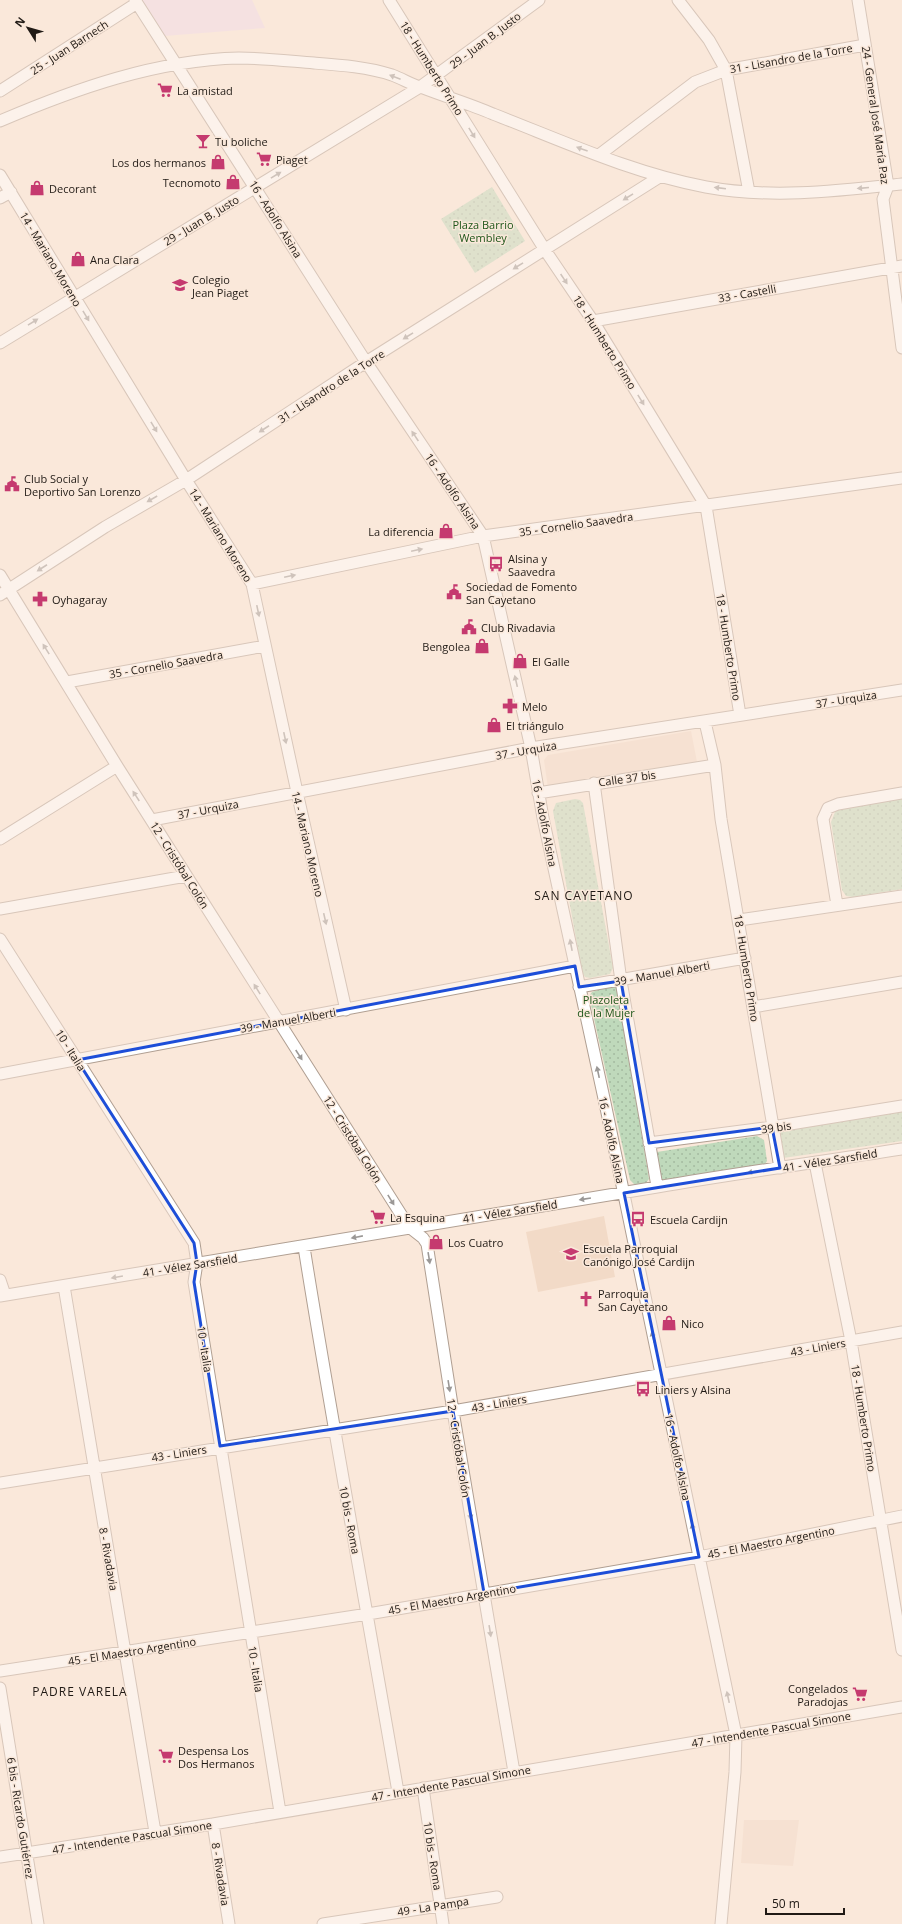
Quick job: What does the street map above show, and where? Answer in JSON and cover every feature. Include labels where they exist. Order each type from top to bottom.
[{"type":"street","name":"18 - Humberto Primo","points":[[389,0],[545,250],[593,321],[706,506],[740,715]]},
{"type":"street","name":"29 - Juan B. Justo","points":[[0,343],[420,87],[539,0]]},
{"type":"street","points":[[678,0],[708,40],[726,70],[749,192]]},
{"type":"street","name":"24 - General José María Paz","points":[[858,0],[888,186],[883,199],[897,267],[902,348]]},
{"type":"street","name":"16 - Adolfo Alsina","points":[[136,2],[256,187],[366,362],[483,536],[531,748],[538,793],[624,1193],[736,1735],[735,1772],[721,1924]]},
{"type":"street","name":"25 - Juan Barnech","points":[[0,91],[136,2]]},
{"type":"street","name":"31 - Lisandro de la Torre","points":[[599,155],[695,82],[726,70],[865,44]]},
{"type":"street","points":[[0,121],[38,105],[110,81],[177,64],[238,58],[276,59],[348,66],[392,75],[599,155],[661,176],[706,187],[772,194],[820,192],[902,184]]},
{"type":"street","name":"14 - Mariano Moreno","points":[[0,175],[186,480],[252,584],[296,792],[346,1010]]},
{"type":"street","name":"31 - Lisandro de la Torre","points":[[4,592],[105,527],[186,480],[366,362],[661,176]]},
{"type":"street","points":[[0,198],[11,192]]},
{"type":"street","name":"33 - Castelli","points":[[593,321],[897,267]]},
{"type":"street","name":"35 - Cornelio Saavedra","points":[[252,584],[483,536],[902,478]]},
{"type":"street","name":"12 - Cristóbal Colón","points":[[0,575],[4,592],[67,682],[117,766],[278,1022],[409,1227],[424,1238],[427,1244],[453,1410],[514,1772]]},
{"type":"street","name":"35 - Cornelio Saavedra","points":[[67,682],[265,646]]},
{"type":"street","name":"37 - Urquiza","points":[[152,820],[531,748],[902,690]]},
{"type":"street","name":"18 - Humberto Primo","points":[[705,722],[716,765],[722,819],[754,1007],[772,1128],[780,1168]]},
{"type":"street","name":"Calle 37 bis","points":[[538,793],[716,765]]},
{"type":"street","points":[[0,839],[117,766]]},
{"type":"street","points":[[594,783],[621,981],[657,1186]]},
{"type":"street","points":[[837,905],[823,819],[828,808],[838,804],[902,793]]},
{"type":"street","points":[[0,909],[186,876]]},
{"type":"street","points":[[739,920],[902,896]]},
{"type":"street","name":"10 - Italia","points":[[0,939],[194,1244],[197,1263],[194,1282],[280,1812]]},
{"type":"street","name":"39 - Manuel Alberti","points":[[579,988],[745,958]]},
{"type":"street","name":"39 - Manuel Alberti","points":[[0,1074],[575,966]]},
{"type":"street","points":[[754,1007],[902,982]]},
{"type":"street","name":"39 bis","points":[[649,1143],[772,1128],[902,1106]]},
{"type":"street","name":"41 - Vélez Sarsfield","points":[[3,1296],[197,1263],[304,1247],[409,1227],[624,1193],[657,1186],[902,1149]]},
{"type":"street","name":"18 - Humberto Primo","points":[[815,1163],[851,1341],[902,1650]]},
{"type":"street","name":"10 bis - Roma","points":[[304,1247],[334,1429],[368,1614],[398,1792]]},
{"type":"street","points":[[0,1280],[3,1296]]},
{"type":"street","name":"8 - Rivadavia","points":[[64,1286],[155,1832]]},
{"type":"street","name":"43 - Liniers","points":[[0,1483],[220,1446],[453,1410],[662,1375],[902,1332]]},
{"type":"street","name":"45 - El Maestro Argentino","points":[[0,1671],[368,1614],[699,1557],[902,1516]]},
{"type":"street","name":"6 bis - Ricardo Gutiérrez","points":[[0,1688],[38,1924]]},
{"type":"street","name":"47 - Intendente Pascual Simone","points":[[0,1857],[213,1824],[902,1707]]},
{"type":"street","name":"10 bis - Roma","points":[[423,1788],[443,1924]]},
{"type":"street","name":"8 - Rivadavia","points":[[213,1824],[229,1924]]},
{"type":"street","name":"49 - La Pampa","points":[[322,1924],[497,1897]]},
{"type":"highlighted area","points":[[575,966],[579,987],[621,981],[649,1143],[772,1127],[780,1168],[624,1193],[699,1557],[484,1593],[453,1411],[220,1446],[194,1282],[197,1263],[194,1243],[77,1060]]},
{"type":"shaded area","points":[[142,0],[252,0],[265,28],[164,36]]},
{"type":"shaded area","points":[[691,731],[698,767],[548,788],[544,760],[548,755]]},
{"type":"shaded area","name":"Escuela Parroquial Canónigo José Cardijn","points":[[604,1216],[615,1277],[538,1292],[526,1232]]},
{"type":"shaded area","points":[[744,1820],[799,1820],[793,1866],[741,1863]]},
{"type":"green space","name":"Plaza Barrio Wembley","points":[[492,187],[525,241],[475,273],[441,219]]},
{"type":"green space","points":[[902,798],[902,889],[853,897],[846,896],[842,890],[831,822],[835,812],[839,809]]},
{"type":"green space","points":[[575,799],[580,800],[583,803],[613,968],[610,974],[590,978],[585,977],[582,972],[553,811],[556,803]]},
{"type":"green space","name":"Plazoleta de la Mujer","points":[[611,986],[615,987],[618,991],[649,1179],[645,1184],[634,1184],[630,1180],[589,996],[592,992]]},
{"type":"green space","points":[[902,1110],[902,1141],[783,1158],[780,1131]]},
{"type":"green space","points":[[757,1136],[764,1140],[767,1161],[765,1164],[661,1182],[657,1152]]},
{"type":"place","name":"La amistad","points":[[165,90]]},
{"type":"place","name":"Tu boliche","points":[[203,141]]},
{"type":"place","name":"Piaget","points":[[264,159]]},
{"type":"place","name":"Los dos hermanos","points":[[218,162]]},
{"type":"place","name":"Tecnomoto","points":[[233,182]]},
{"type":"place","name":"Decorant","points":[[37,188]]},
{"type":"place","name":"Ana Clara","points":[[78,259]]},
{"type":"place","name":"Colegio Jean Piaget","points":[[180,285]]},
{"type":"place","name":"Club Social y Deportivo San Lorenzo","points":[[12,484]]},
{"type":"place","name":"La diferencia","points":[[446,531]]},
{"type":"place","name":"Alsina y Saavedra","points":[[496,564]]},
{"type":"place","name":"Sociedad de Fomento San Cayetano","points":[[454,592]]},
{"type":"place","name":"Oyhagaray","points":[[40,599]]},
{"type":"place","name":"Club Rivadavia","points":[[469,627]]},
{"type":"place","name":"Bengolea","points":[[482,646]]},
{"type":"place","name":"El Galle","points":[[520,661]]},
{"type":"place","name":"Melo","points":[[510,706]]},
{"type":"place","name":"El triángulo","points":[[494,725]]},
{"type":"place","name":"La Esquina","points":[[378,1217]]},
{"type":"place","name":"Escuela Cardijn","points":[[638,1219]]},
{"type":"place","name":"Los Cuatro","points":[[436,1242]]},
{"type":"place","name":"Escuela Parroquial Canónigo José Cardijn","points":[[571,1254]]},
{"type":"place","name":"Parroquia San Cayetano","points":[[586,1299]]},
{"type":"place","name":"Nico","points":[[669,1323]]},
{"type":"place","name":"Liniers y Alsina","points":[[643,1389]]},
{"type":"place","name":"Congelados Paradojas","points":[[860,1694]]},
{"type":"place","name":"Despensa Los Dos Hermanos","points":[[166,1756]]},
{"type":"district","name":"SAN CAYETANO","points":[[584,895]]},
{"type":"district","name":"PADRE VARELA","points":[[80,1691]]}]
